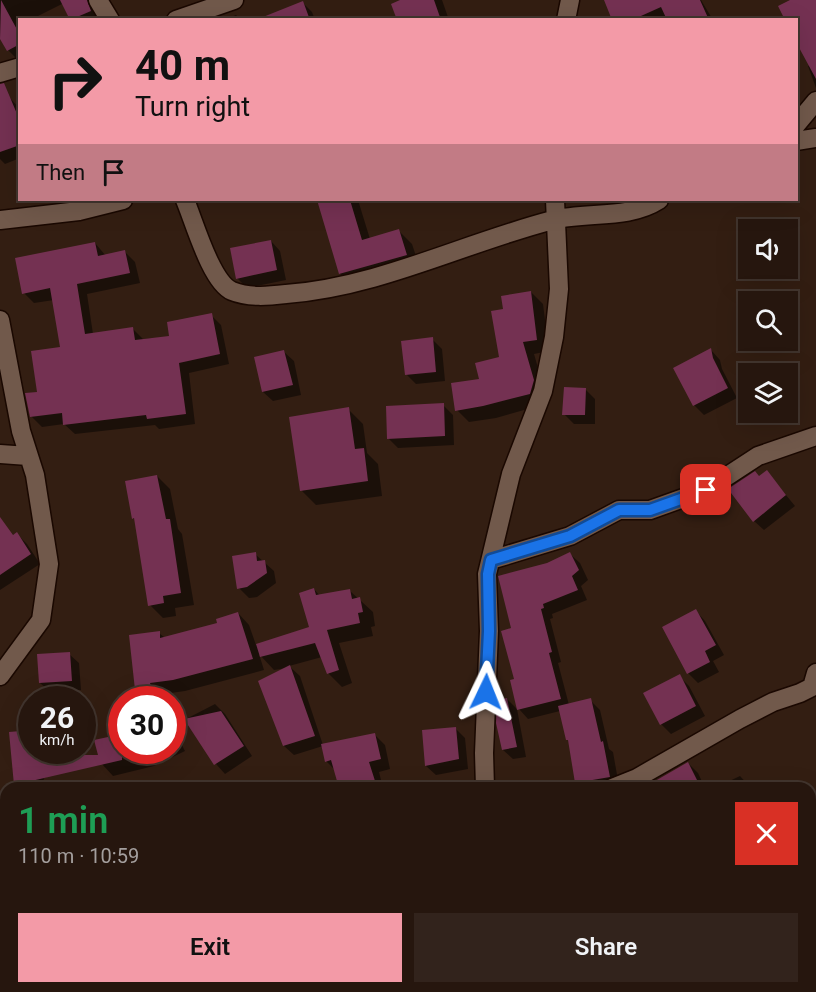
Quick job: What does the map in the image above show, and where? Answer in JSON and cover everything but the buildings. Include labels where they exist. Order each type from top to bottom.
[{"type":"street","points":[[98,0],[109,18]]},
{"type":"street","points":[[182,18],[234,0]]},
{"type":"street","points":[[566,18],[570,0]]},
{"type":"street","points":[[0,73],[18,68]]},
{"type":"street","points":[[798,123],[816,101]]},
{"type":"street","points":[[798,141],[816,138]]},
{"type":"street","points":[[0,220],[79,211],[119,201]]},
{"type":"street","points":[[185,201],[214,272],[231,290],[264,296],[303,293],[344,286],[555,219],[621,213],[657,201]]},
{"type":"street","points":[[485,782],[489,631],[488,574],[510,474],[543,391],[554,337],[559,288],[555,201]]},
{"type":"street","points":[[0,320],[7,390],[35,475],[49,564],[41,620],[0,676]]},
{"type":"street","points":[[491,560],[570,536],[619,510],[650,510],[706,490],[758,456],[816,436]]},
{"type":"street","points":[[0,454],[28,456]]},
{"type":"street","points":[[628,782],[748,715],[815,683]]},
{"type":"route","points":[[486,692],[489,631],[488,574],[491,560],[570,536],[619,510],[650,510],[706,490]]}]
